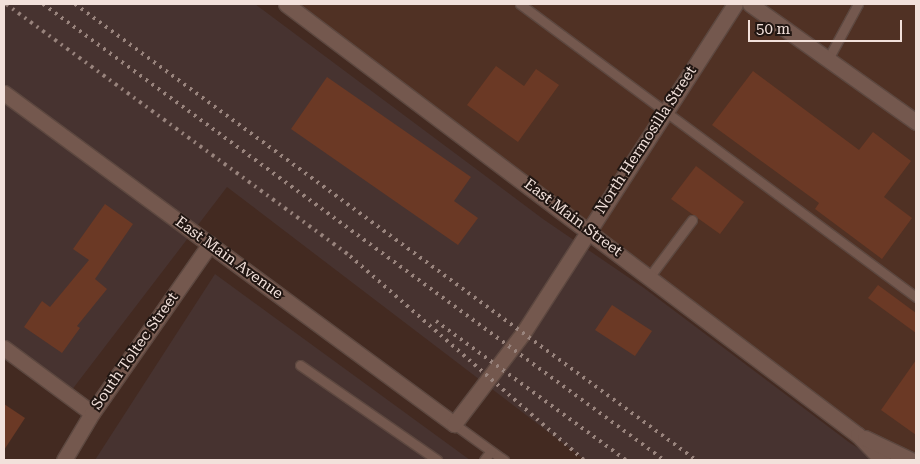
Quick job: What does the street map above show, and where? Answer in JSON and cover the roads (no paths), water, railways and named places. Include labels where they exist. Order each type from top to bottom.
[{"type":"street","name":"East Main Street","points":[[286,4],[588,229],[858,435],[882,460]]},
{"type":"street","name":"North Hermosilla Street","points":[[454,424],[523,333],[588,229],[735,4]]},
{"type":"street","points":[[750,4],[916,122]]},
{"type":"street","name":"East Main Avenue","points":[[4,93],[454,424]]},
{"type":"street","name":"South Toltec Street","points":[[64,460],[92,412],[210,244]]},
{"type":"street","points":[[4,348],[92,412]]},
{"type":"street","name":"East Main Street","points":[[858,435],[911,460]]},
{"type":"lane","points":[[520,4],[916,297]]},
{"type":"lane","points":[[828,59],[858,4]]},
{"type":"lane","points":[[650,276],[692,220]]},
{"type":"lane","points":[[300,365],[438,460]]},
{"type":"lane","points":[[454,424],[504,460]]},
{"type":"lane","points":[[484,460],[491,451]]},
{"type":"railway","points":[[6,4],[350,256],[584,460]]},
{"type":"railway","points":[[43,4],[664,460]]},
{"type":"railway","points":[[75,4],[696,460]]},
{"type":"railway","points":[[436,321],[626,460]]}]
